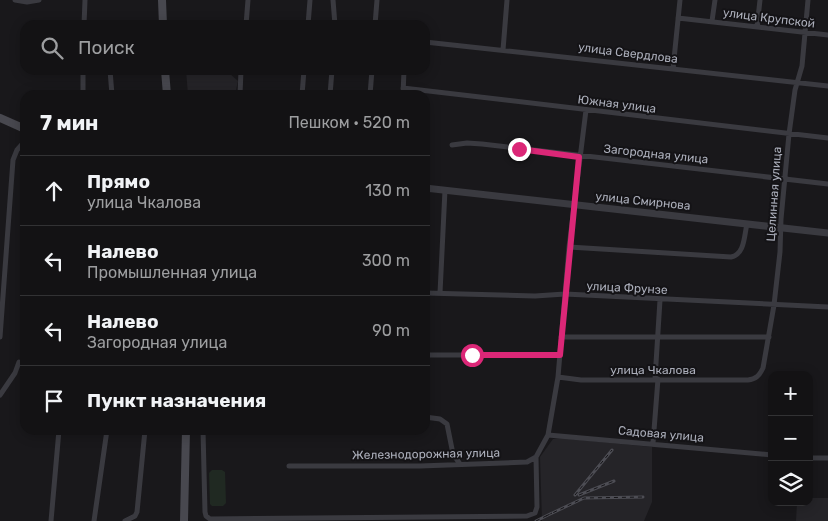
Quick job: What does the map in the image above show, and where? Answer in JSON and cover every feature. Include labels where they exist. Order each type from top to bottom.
[{"type":"main road","points":[[162,0],[163,20]]},
{"type":"main road","points":[[166,75],[167,90]]},
{"type":"main road","points":[[0,118],[20,127]]},
{"type":"main road","points":[[184,521],[186,435]]},
{"type":"street","points":[[15,0],[27,2],[39,0]]},
{"type":"street","points":[[84,20],[85,0]]},
{"type":"street","points":[[246,20],[248,0]]},
{"type":"street","points":[[308,20],[310,0]]},
{"type":"street","points":[[333,0],[335,20]]},
{"type":"street","points":[[375,20],[377,0]]},
{"type":"street","points":[[503,50],[507,0]]},
{"type":"street","points":[[673,69],[680,0]]},
{"type":"street","points":[[712,21],[715,0]]},
{"type":"street","points":[[757,27],[760,0]]},
{"type":"street","name":"Целинная улица","points":[[748,380],[760,376],[769,337],[780,252],[784,179],[789,134],[802,66],[808,0]]},
{"type":"street","name":"улица Крупской","points":[[678,18],[828,35]]},
{"type":"street","name":"улица Свердлова","points":[[430,43],[828,86]]},
{"type":"street","points":[[83,75],[83,90]]},
{"type":"street","points":[[110,75],[112,90]]},
{"type":"street","points":[[240,90],[241,75]]},
{"type":"street","points":[[302,90],[304,75]]},
{"type":"street","points":[[330,90],[332,75]]},
{"type":"street","points":[[370,90],[372,75]]},
{"type":"street","points":[[403,88],[404,75]]},
{"type":"street","name":"Южная улица","points":[[403,88],[420,90]]},
{"type":"street","name":"Южная улица","points":[[430,91],[828,138]]},
{"type":"street","points":[[203,435],[205,512],[210,520],[527,516],[535,513],[537,507],[536,457],[548,435],[558,377],[569,247],[586,110]]},
{"type":"street","name":"Загородная улица","points":[[452,145],[482,144],[579,157],[828,184]]},
{"type":"street","points":[[0,337],[13,160],[20,147]]},
{"type":"street","name":"улица Смирнова","points":[[430,188],[828,233]]},
{"type":"street","points":[[440,294],[445,190]]},
{"type":"street","points":[[569,247],[730,257],[739,253],[742,249],[747,224]]},
{"type":"street","name":"улица Фрунзе","points":[[430,293],[535,296],[565,294],[828,307]]},
{"type":"street","points":[[653,444],[660,300]]},
{"type":"street","points":[[561,337],[769,337]]},
{"type":"street","points":[[430,355],[560,355]]},
{"type":"street","points":[[0,394],[19,362]]},
{"type":"street","name":"улица Чкалова","points":[[558,377],[581,380],[748,380]]},
{"type":"street","points":[[430,418],[440,419],[447,424],[453,454],[460,464]]},
{"type":"street","points":[[51,521],[59,435]]},
{"type":"street","points":[[94,521],[106,435]]},
{"type":"street","points":[[125,521],[135,516],[138,506],[145,435]]},
{"type":"street","name":"Садовая улица","points":[[548,435],[768,455]]},
{"type":"street","name":"Железнодорожная улица","points":[[289,466],[420,466],[527,462],[536,457]]},
{"type":"street","points":[[813,458],[828,458]]},
{"type":"shaded area","points":[[186,75],[231,75],[238,81],[236,90],[188,90]]},
{"type":"shaded area","points":[[561,438],[652,447],[652,502],[644,521],[542,521],[540,457],[553,439]]},
{"type":"shaded area","points":[[212,470],[222,470],[225,472],[226,503],[223,506],[212,506],[210,504],[209,473]]},
{"type":"shaded area","points":[[813,498],[828,498],[828,521],[796,521],[797,506],[813,506]]},
{"type":"railway","points":[[575,495],[612,450]]},
{"type":"railway","points":[[579,495],[614,481]]},
{"type":"railway","points":[[546,516],[584,498],[643,497]]},
{"type":"railway","points":[[536,521],[552,513]]},
{"type":"route","points":[[472,355],[560,355],[579,157],[519,149]]}]
